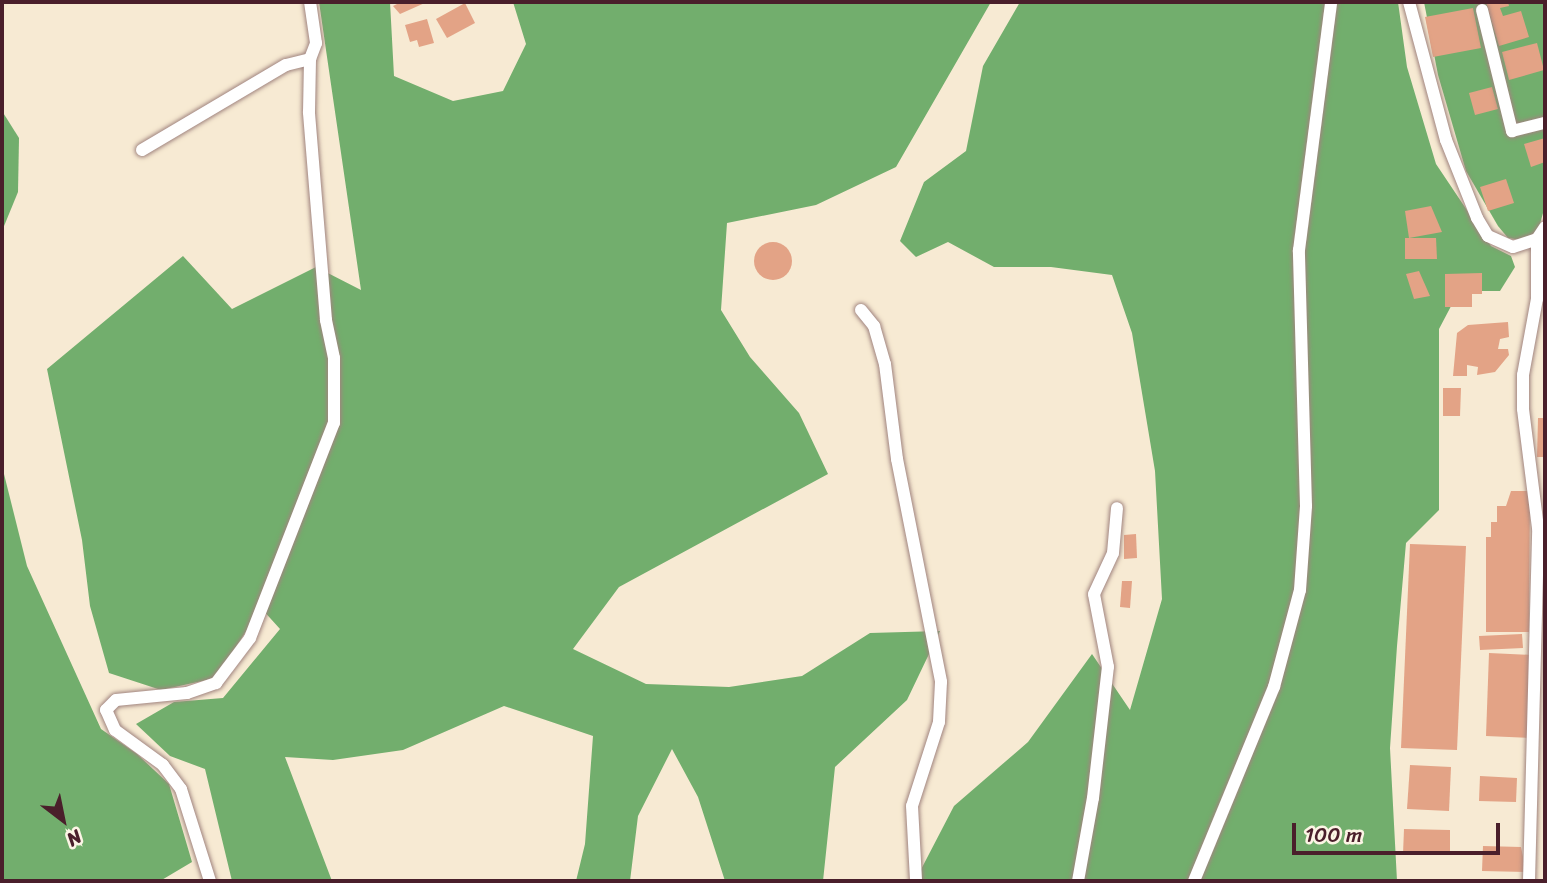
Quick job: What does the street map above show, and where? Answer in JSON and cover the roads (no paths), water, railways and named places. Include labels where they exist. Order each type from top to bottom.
[{"type":"street","points":[[210,881],[181,789],[163,765],[115,730],[106,710],[116,700],[187,693],[216,683],[250,638],[334,424],[334,358],[315,202],[310,60],[316,43],[310,2]]},
{"type":"street","points":[[1194,881],[1274,687],[1300,590],[1306,506],[1299,250],[1331,2]]},
{"type":"street","points":[[1409,2],[1446,140],[1477,218],[1499,243],[1540,246]]},
{"type":"street","points":[[1482,10],[1512,131],[1545,123]]},
{"type":"street","points":[[142,150],[286,65],[310,60]]},
{"type":"street","points":[[1529,881],[1538,528],[1523,398],[1541,297],[1540,246],[1545,227]]},
{"type":"street","points":[[861,310],[874,326],[885,364],[897,459],[941,682],[939,722],[912,806],[916,881]]},
{"type":"street","points":[[1078,881],[1093,798],[1108,667],[1094,594],[1114,553],[1117,508]]}]
